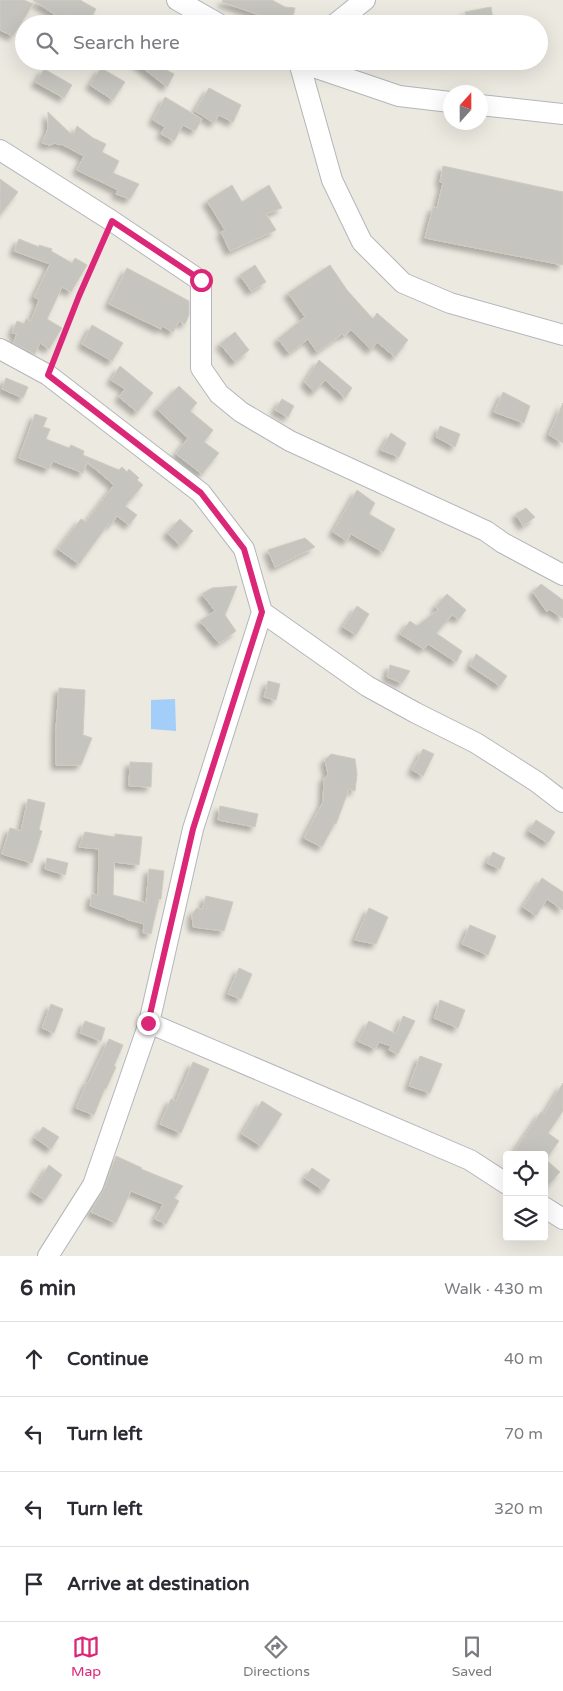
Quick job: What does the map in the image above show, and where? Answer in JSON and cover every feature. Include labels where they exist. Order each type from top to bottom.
[{"type":"street","points":[[177,0],[203,15]]},
{"type":"street","points":[[346,15],[364,0]]},
{"type":"street","points":[[301,70],[332,180],[362,242],[403,283],[450,303],[563,335]]},
{"type":"street","points":[[325,70],[399,96],[443,101]]},
{"type":"street","points":[[488,106],[563,114]]},
{"type":"street","points":[[0,150],[201,280],[201,368],[219,394],[240,412],[290,441],[486,531],[503,544],[563,575]]},
{"type":"street","points":[[0,349],[48,375],[201,493],[244,549],[262,612],[193,829],[148,1023],[92,1185],[48,1256]]},
{"type":"street","points":[[262,612],[367,686],[416,713],[476,742],[537,782],[563,802]]},
{"type":"street","points":[[148,1023],[470,1160],[503,1181]]},
{"type":"street","points":[[548,1210],[563,1219]]},
{"type":"path","points":[[48,375],[79,296],[112,221]]},
{"type":"water","points":[[175,699],[176,731],[151,729],[151,700]]},
{"type":"building","points":[[0,0],[24,0],[33,4],[26,15],[15,15],[15,33],[13,36],[0,30]]},
{"type":"building","points":[[33,0],[80,0],[96,9],[93,15],[56,15]]},
{"type":"building","points":[[223,0],[272,0],[285,7],[295,8],[293,15],[259,15],[222,2]]},
{"type":"building","points":[[491,7],[492,15],[466,15],[465,12]]},
{"type":"building","points":[[43,70],[46,70],[72,85],[64,98],[35,82]]},
{"type":"building","points":[[100,70],[104,70],[125,82],[113,100],[90,85]]},
{"type":"building","points":[[145,70],[166,70],[174,74],[167,87]]},
{"type":"building","points":[[209,88],[241,105],[233,122],[219,115],[214,123],[195,111]]},
{"type":"building","points":[[165,97],[202,119],[195,131],[183,125],[174,141],[161,134],[165,127],[153,120]]},
{"type":"building","points":[[48,112],[73,136],[77,126],[93,138],[106,144],[102,152],[119,161],[113,173],[139,184],[130,199],[116,194],[118,190],[77,170],[84,156],[61,144],[55,143],[50,145],[42,143],[48,129]]},
{"type":"building","points":[[443,166],[563,192],[563,265],[425,238],[433,207],[437,208],[443,183],[440,182]]},
{"type":"building","points":[[0,179],[18,192],[0,215]]},
{"type":"building","points":[[232,185],[242,202],[269,185],[282,208],[266,214],[276,230],[230,251],[221,232],[225,230],[207,201]]},
{"type":"building","points":[[19,239],[39,247],[39,245],[52,249],[51,251],[72,263],[75,258],[87,265],[71,292],[62,287],[47,319],[62,328],[49,349],[40,343],[35,354],[13,343],[17,334],[12,333],[17,321],[24,324],[26,319],[31,321],[39,300],[34,297],[50,264],[14,251]]},
{"type":"building","points":[[255,265],[266,282],[251,291],[240,275]]},
{"type":"building","points":[[330,265],[347,290],[373,319],[377,313],[408,340],[395,357],[377,342],[371,350],[351,330],[344,336],[342,334],[317,352],[308,339],[289,353],[278,339],[305,317],[288,293]]},
{"type":"building","points":[[127,268],[189,301],[189,315],[185,324],[179,321],[173,332],[162,326],[161,329],[109,304]]},
{"type":"building","points":[[92,325],[123,343],[112,361],[82,344]]},
{"type":"building","points":[[235,332],[249,350],[235,362],[220,344]]},
{"type":"building","points":[[319,360],[352,388],[345,398],[325,380],[314,392],[305,382]]},
{"type":"building","points":[[120,366],[153,393],[137,412],[119,397],[125,389],[111,380]]},
{"type":"building","points":[[6,378],[28,387],[23,398],[2,389]]},
{"type":"building","points":[[179,386],[197,403],[190,411],[213,430],[204,442],[219,453],[202,474],[176,454],[188,438],[157,409]]},
{"type":"building","points":[[503,392],[530,406],[524,423],[494,412]]},
{"type":"building","points":[[282,399],[294,406],[288,417],[275,410]]},
{"type":"building","points":[[563,403],[563,443],[549,435]]},
{"type":"building","points":[[35,414],[47,418],[43,427],[50,429],[46,439],[69,448],[71,445],[84,451],[83,455],[119,470],[122,467],[127,472],[129,469],[139,478],[137,480],[143,485],[125,506],[137,515],[129,525],[117,516],[111,525],[109,523],[79,564],[58,549],[81,519],[86,522],[114,485],[87,462],[83,473],[53,461],[49,469],[19,458]]},
{"type":"building","points":[[440,426],[460,434],[455,447],[436,437]]},
{"type":"building","points":[[391,433],[406,443],[399,457],[381,450]]},
{"type":"building","points":[[357,490],[375,503],[369,514],[395,529],[383,552],[351,534],[347,541],[333,532]]},
{"type":"building","points":[[526,508],[535,517],[523,526],[516,514]]},
{"type":"building","points":[[180,519],[193,531],[180,545],[167,533]]},
{"type":"building","points":[[305,538],[315,547],[275,567],[268,550]]},
{"type":"building","points":[[541,584],[563,600],[563,618],[549,609],[547,612],[533,592]]},
{"type":"building","points":[[237,586],[225,615],[236,631],[219,643],[200,621],[215,611],[202,594],[212,588]]},
{"type":"building","points":[[447,594],[466,610],[459,619],[452,615],[436,633],[462,651],[456,662],[428,644],[424,649],[400,634],[410,621],[417,626],[439,609],[435,607]]},
{"type":"building","points":[[357,606],[369,614],[356,635],[343,627]]},
{"type":"building","points":[[476,654],[507,676],[500,686],[470,666]]},
{"type":"building","points":[[390,665],[410,671],[402,683],[387,677]]},
{"type":"building","points":[[268,681],[280,684],[276,700],[264,697]]},
{"type":"building","points":[[59,688],[85,690],[83,735],[92,738],[81,765],[56,765]]},
{"type":"building","points":[[423,749],[434,754],[423,776],[412,770]]},
{"type":"building","points":[[331,754],[355,759],[357,774],[355,791],[349,789],[336,824],[322,847],[304,838],[323,802],[324,778],[328,774],[325,760]]},
{"type":"building","points":[[130,762],[152,763],[151,787],[129,786]]},
{"type":"building","points":[[28,799],[45,803],[39,830],[42,831],[32,863],[2,854],[10,828],[21,831]]},
{"type":"building","points":[[220,806],[258,814],[255,827],[218,820]]},
{"type":"building","points":[[536,820],[555,832],[548,843],[529,831]]},
{"type":"building","points":[[85,832],[115,837],[115,834],[142,837],[139,865],[114,862],[113,895],[146,903],[149,869],[164,871],[161,899],[159,899],[151,934],[143,933],[144,924],[90,906],[92,894],[98,895],[99,849],[79,847]]},
{"type":"building","points":[[493,852],[505,858],[500,869],[487,863]]},
{"type":"building","points":[[47,858],[68,863],[65,875],[45,869]]},
{"type":"building","points":[[542,878],[563,892],[563,910],[547,899],[536,916],[523,907]]},
{"type":"building","points":[[206,896],[233,902],[224,931],[193,927],[192,914],[197,908],[202,910]]},
{"type":"building","points":[[369,908],[388,917],[376,944],[355,940]]},
{"type":"building","points":[[470,925],[496,936],[488,955],[462,944]]},
{"type":"building","points":[[239,968],[252,974],[241,999],[228,994]]},
{"type":"building","points":[[440,1000],[465,1010],[458,1028],[434,1018]]},
{"type":"building","points":[[51,1004],[63,1009],[54,1033],[42,1028]]},
{"type":"building","points":[[403,1016],[415,1021],[398,1054],[389,1050],[391,1046],[379,1042],[375,1049],[358,1041],[369,1021],[396,1034]]},
{"type":"building","points":[[85,1021],[105,1028],[101,1041],[80,1033]]},
{"type":"building","points":[[109,1039],[123,1045],[114,1066],[116,1067],[94,1115],[76,1108]]},
{"type":"building","points":[[420,1056],[442,1064],[430,1093],[409,1086]]},
{"type":"building","points":[[193,1062],[209,1069],[181,1133],[160,1124],[171,1099],[176,1101]]},
{"type":"building","points":[[563,1083],[563,1111],[548,1133],[559,1141],[549,1155],[548,1151],[515,1151],[541,1112],[544,1114]]},
{"type":"building","points":[[262,1101],[282,1114],[261,1146],[242,1134]]},
{"type":"building","points":[[43,1127],[59,1137],[51,1149],[35,1138]]},
{"type":"building","points":[[116,1156],[141,1169],[183,1186],[174,1198],[179,1201],[166,1224],[155,1219],[163,1204],[131,1191],[116,1223],[91,1212],[104,1189]]},
{"type":"building","points":[[548,1162],[560,1172],[548,1186]]},
{"type":"building","points":[[49,1165],[62,1175],[45,1200],[32,1192]]},
{"type":"building","points":[[312,1168],[330,1180],[323,1190],[305,1178]]},
{"type":"route","points":[[148,1023],[193,829],[262,612],[244,549],[201,493],[48,375],[79,296],[112,221],[201,280]]}]
